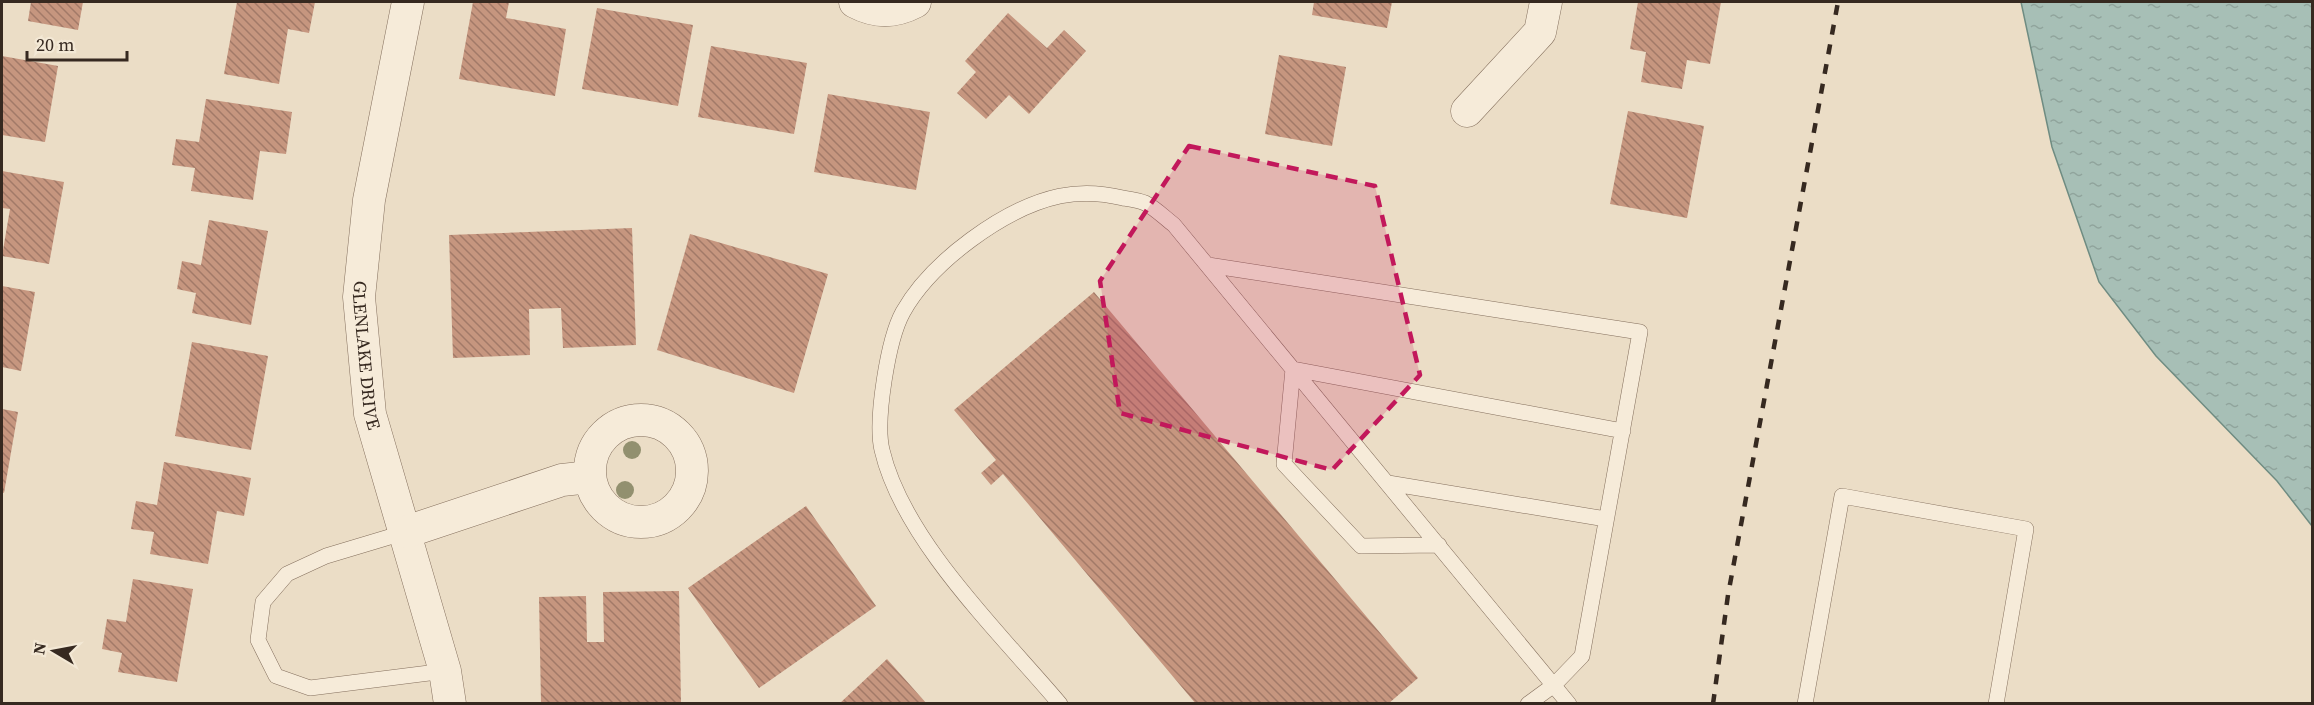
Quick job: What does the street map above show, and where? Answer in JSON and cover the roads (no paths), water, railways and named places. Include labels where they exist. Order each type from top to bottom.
[{"type":"street","name":"GLENLAKE DRIVE","points":[[408,2],[369,200],[359,297],[370,414],[445,670],[450,704]]},
{"type":"street","points":[[855,2],[867,8],[884,11],[901,9],[915,2]]},
{"type":"street","points":[[1467,111],[1540,32],[1546,2]]},
{"type":"street","points":[[406,532],[562,480],[590,477]]},
{"type":"lane","points":[[1060,704],[942,566],[897,496],[881,447],[882,393],[890,350],[902,313],[924,283],[981,232],[1019,212],[1060,196],[1100,193],[1144,203],[1174,225],[1569,704]]},
{"type":"lane","points":[[1208,265],[1640,332],[1582,656],[1554,685],[1528,704]]},
{"type":"lane","points":[[1293,369],[1623,431]]},
{"type":"lane","points":[[1293,369],[1284,464],[1361,546],[1439,545]]},
{"type":"lane","points":[[1388,483],[1606,519]]},
{"type":"lane","points":[[1805,704],[1842,496],[2026,530],[1996,704]]},
{"type":"lane","points":[[406,532],[326,556],[287,574],[263,602],[258,640],[276,676],[310,688],[445,670]]},
{"type":"water","points":[[2021,2],[2312,2],[2312,526],[2277,481],[2156,356],[2099,282],[2052,147]]},
{"type":"railway","points":[[1713,704],[1728,595],[1838,2]]}]
